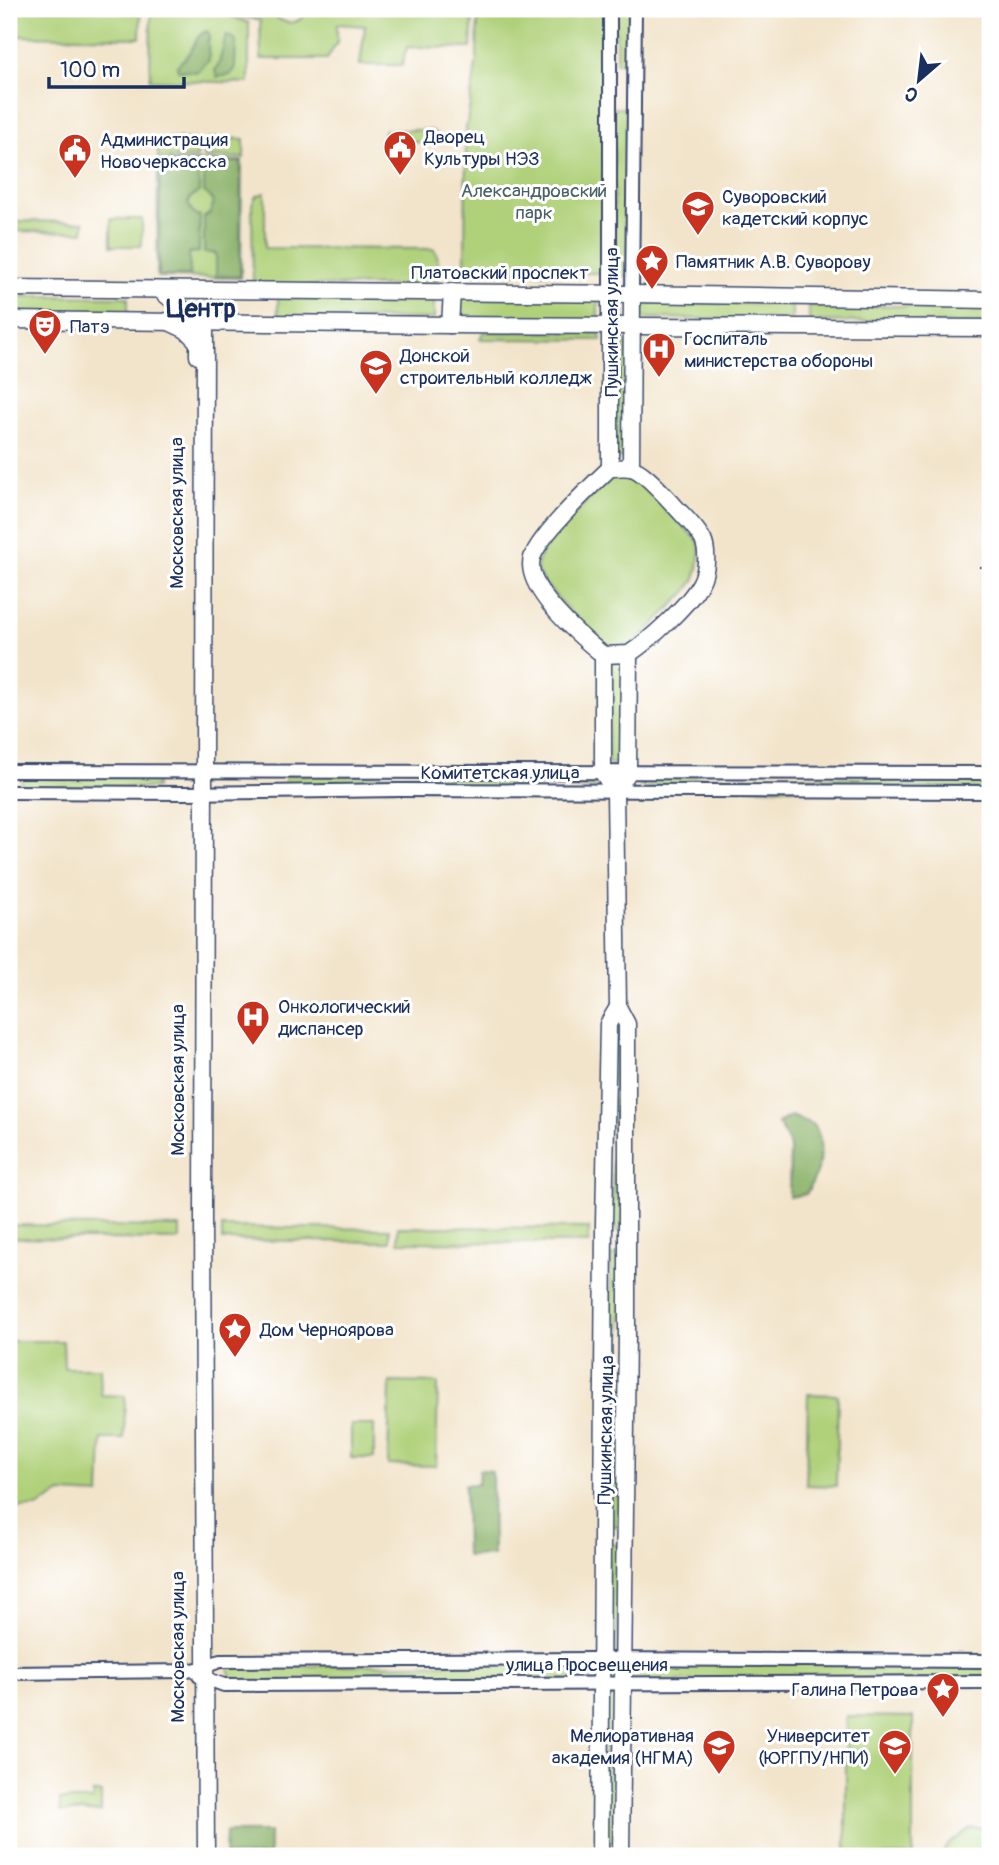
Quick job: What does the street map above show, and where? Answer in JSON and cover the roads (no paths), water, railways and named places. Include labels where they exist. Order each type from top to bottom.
[{"type":"main road","name":"Платовский проспект","points":[[9,288],[990,300]]},
{"type":"main road","points":[[160,290],[198,322]]},
{"type":"main road","points":[[450,325],[452,292]]},
{"type":"main road","name":"Пушкинская улица","points":[[610,294],[610,468]]},
{"type":"main road","name":"Пушкинская улица","points":[[631,468],[632,294]]},
{"type":"main road","points":[[800,296],[800,327]]},
{"type":"main road","points":[[9,320],[990,328]]},
{"type":"main road","name":"Московская улица","points":[[167,321],[186,330],[198,342],[201,772]]},
{"type":"main road","name":"Московская улица","points":[[198,322],[205,331],[198,1856]]},
{"type":"main road","points":[[204,342],[214,328],[225,323]]},
{"type":"main road","points":[[610,468],[631,468],[655,487],[704,541],[706,557],[703,580],[662,626],[629,654],[603,655],[574,631],[548,600],[535,579],[531,559],[545,537],[610,468]]},
{"type":"main road","points":[[603,655],[603,773],[615,792],[628,773],[629,654]]},
{"type":"main road","name":"Пушкинская улица","points":[[615,792],[618,1007],[627,1024],[627,1333],[621,1856]]},
{"type":"main road","name":"Пушкинская улица","points":[[600,1856],[604,1215],[608,1024],[618,1007]]},
{"type":"main road","name":"Московская улица","points":[[198,1672],[206,1856]]},
{"type":"street","name":"Пушкинская улица","points":[[610,9],[610,294]]},
{"type":"street","name":"Пушкинская улица","points":[[632,294],[635,9]]},
{"type":"street","name":"Комитетская улица","points":[[9,771],[990,774]]},
{"type":"street","points":[[860,773],[860,792]]},
{"type":"street","name":"Комитетская улица","points":[[9,792],[990,792]]},
{"type":"street","name":"улица Просвещения","points":[[9,1673],[198,1672],[220,1661],[990,1661]]},
{"type":"street","name":"улица Просвещения","points":[[198,1672],[223,1685],[990,1682]]},
{"type":"tram line","points":[[980,567],[990,567]]},
{"type":"place","name":"Дворец Культуры НЭЗ","points":[[400,177]]},
{"type":"place","name":"Администрация Новочеркасска","points":[[75,180]]},
{"type":"place","name":"Суворовский кадетский корпус","points":[[698,237]]},
{"type":"place","name":"Памятник А.В. Суворову","points":[[652,291]]},
{"type":"place","name":"Патэ","points":[[45,356]]},
{"type":"place","name":"Госпиталь министерства обороны","points":[[659,379]]},
{"type":"place","name":"Донской строительный колледж","points":[[376,396]]},
{"type":"place","name":"Онкологический диспансер","points":[[253,1047]]},
{"type":"place","name":"Дом Черноярова","points":[[235,1359]]},
{"type":"place","name":"Галина Петрова","points":[[943,1719]]},
{"type":"place","name":"Мелиоративная академия (НГМА)","points":[[719,1776]]},
{"type":"place","name":"Университет (ЮРГПУ/НПИ)","points":[[895,1776]]},
{"type":"district","name":"Центр","points":[[201,308]]},
{"type":"park label","name":"Александровский парк","points":[[534,201]]}]
